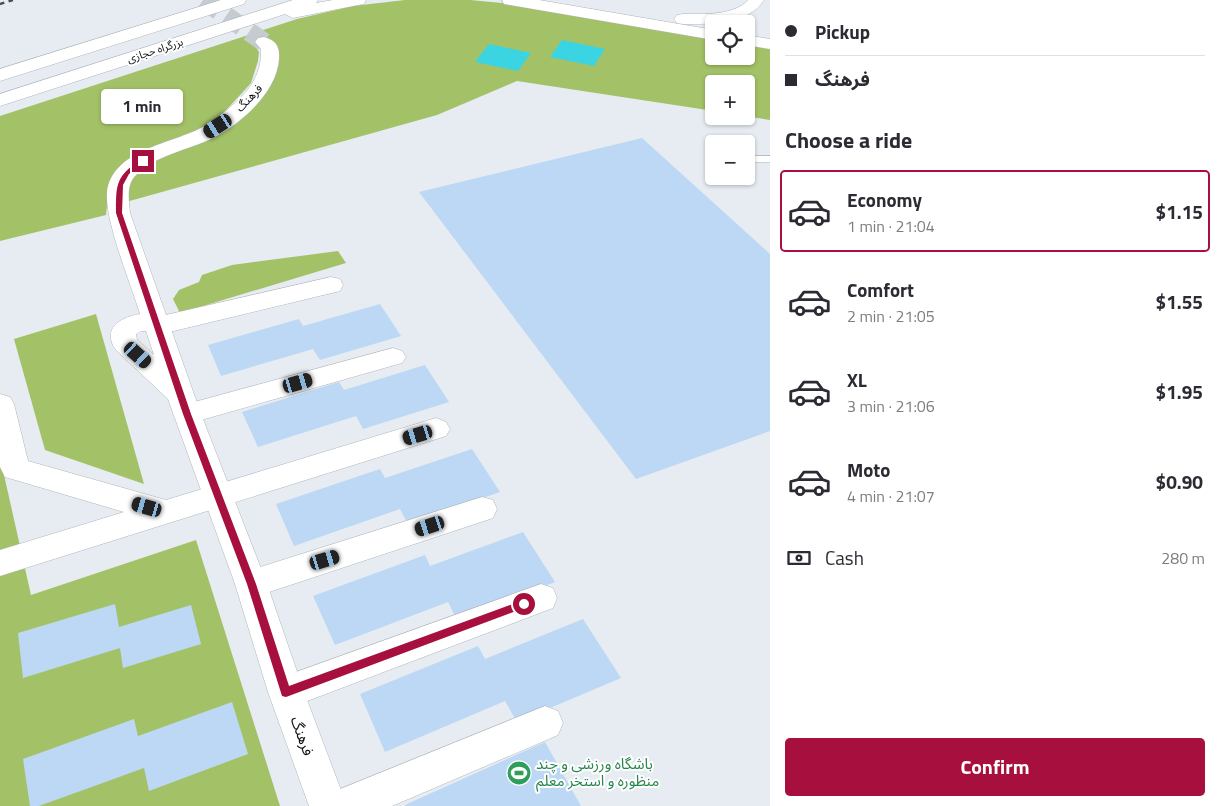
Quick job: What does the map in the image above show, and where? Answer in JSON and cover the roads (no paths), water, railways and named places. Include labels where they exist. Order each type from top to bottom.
[{"type":"main road","name":"بزرگراه حجازی","points":[[0,75],[238,0]]},
{"type":"main road","name":"بزرگراه حجازی","points":[[0,100],[310,0]]},
{"type":"main road","points":[[223,28],[358,0]]},
{"type":"main road","points":[[510,0],[705,33]]},
{"type":"main road","points":[[580,0],[634,13],[675,19],[702,19],[748,9],[756,0]]},
{"type":"main road","name":"فرهنگ","points":[[264,42],[270,48],[271,62],[259,92],[229,119],[207,133],[143,161],[126,173],[120,185],[119,213],[184,404],[219,494],[286,692],[328,806]]},
{"type":"main road","points":[[755,42],[770,44]]},
{"type":"main road","points":[[331,285],[157,326],[144,320],[132,322],[123,331],[124,343],[184,404],[393,357]]},
{"type":"main road","points":[[0,404],[15,469],[166,512]]},
{"type":"main road","points":[[0,563],[219,494],[436,430]]},
{"type":"main road","points":[[251,584],[482,509]]},
{"type":"main road","points":[[286,692],[542,598]]},
{"type":"main road","points":[[347,806],[545,723]]},
{"type":"lane","points":[[755,159],[770,159]]},
{"type":"water","points":[[562,40],[605,49],[594,66],[550,57]]},
{"type":"water","points":[[489,44],[531,53],[518,71],[475,62]]},
{"type":"tunnel","points":[[203,0],[264,42]]},
{"type":"railway","points":[[0,4],[13,0]]},
{"type":"place","name":"باشگاه ورزشی و چند منظوره و استخر معلم","points":[[519,773]]}]
